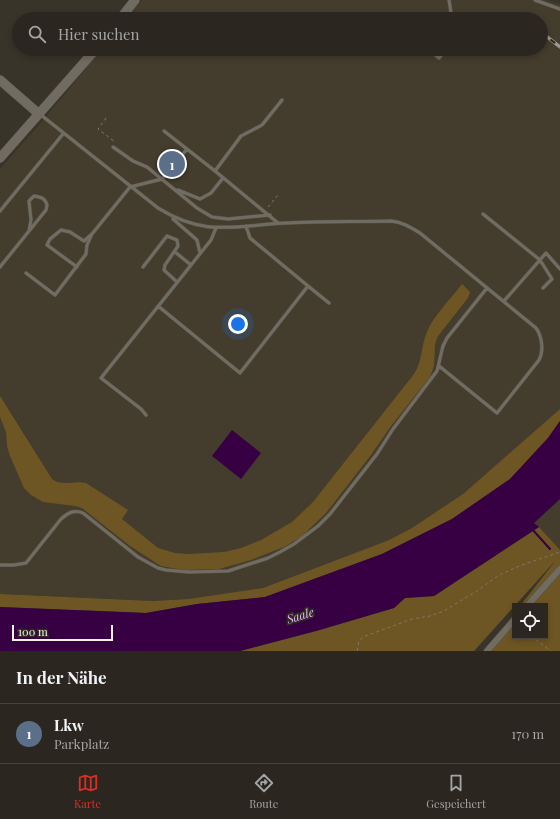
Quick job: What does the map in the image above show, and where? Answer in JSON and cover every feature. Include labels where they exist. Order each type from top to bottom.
[{"type":"main road","points":[[126,12],[135,0]]},
{"type":"main road","points":[[0,158],[90,56]]},
{"type":"main road","points":[[0,80],[39,114]]},
{"type":"street","points":[[530,603],[560,569]]},
{"type":"street","points":[[487,651],[512,622]]},
{"type":"lane","points":[[449,0],[451,12]]},
{"type":"lane","points":[[535,0],[560,9]]},
{"type":"lane","points":[[215,171],[241,136],[262,125],[282,100]]},
{"type":"lane","points":[[39,114],[158,208],[179,220],[198,226],[229,228],[278,223],[400,222],[420,233],[536,328],[540,335],[542,351],[539,360],[497,414],[438,366]]},
{"type":"lane","points":[[164,131],[270,215],[278,223]]},
{"type":"lane","points":[[0,210],[64,134]]},
{"type":"lane","points":[[113,147],[133,161],[147,166],[197,208],[212,217],[228,219],[270,215]]},
{"type":"lane","points":[[77,267],[47,245],[50,239],[61,230],[70,232],[84,241],[92,234],[130,187],[162,179],[187,149]]},
{"type":"lane","points":[[174,189],[200,199],[211,193],[224,178]]},
{"type":"lane","points":[[0,267],[46,210],[47,205],[45,200],[40,197],[34,196],[29,201],[31,220],[29,231]]},
{"type":"lane","points":[[483,214],[540,260],[552,279],[543,288]]},
{"type":"lane","points":[[169,215],[196,240],[200,254]]},
{"type":"lane","points":[[246,226],[250,238],[329,303]]},
{"type":"lane","points":[[146,415],[141,409],[101,378],[211,240],[216,228]]},
{"type":"lane","points":[[26,273],[55,295],[86,254],[87,245],[92,234]]},
{"type":"lane","points":[[143,267],[167,236],[177,240],[178,246],[165,265],[164,270],[177,282]]},
{"type":"lane","points":[[175,252],[190,266]]},
{"type":"lane","points":[[504,301],[546,253],[560,268]]},
{"type":"lane","points":[[158,306],[240,373],[308,286]]},
{"type":"lane","points":[[0,565],[20,565],[26,562],[66,514],[72,511],[83,513],[138,557],[158,568],[166,570],[189,572],[228,571],[268,558],[280,552],[308,535],[330,514],[377,454],[393,429],[437,371],[446,338],[487,288]]},
{"type":"path","points":[[106,118],[98,129],[116,143]]},
{"type":"path","points":[[265,211],[278,195]]},
{"type":"path","points":[[357,651],[359,641],[363,637],[412,619],[430,616],[444,611],[477,591],[499,575],[522,565],[560,552]]},
{"type":"path","points":[[535,639],[551,651]]},
{"type":"shaded area","points":[[142,0],[547,0],[560,4],[560,409],[463,494],[412,528],[389,540],[263,588],[188,599],[153,601],[0,594],[0,169],[96,56],[548,56],[548,12],[132,12]]},
{"type":"shaded area","points":[[462,284],[470,292],[468,298],[438,336],[435,344],[434,366],[430,377],[391,426],[371,455],[326,513],[302,536],[284,547],[251,560],[219,569],[187,570],[161,566],[130,546],[82,508],[43,502],[31,495],[24,488],[10,456],[7,446],[6,432],[0,417],[0,396],[52,479],[60,483],[86,483],[128,510],[122,519],[158,548],[175,553],[189,554],[224,552],[241,548],[261,540],[292,522],[313,502],[414,374],[419,364],[425,337],[430,326]]},
{"type":"shaded area","points":[[560,409],[560,421],[548,438],[510,479],[452,519],[382,554],[265,597],[197,604],[146,613],[0,607],[0,594],[153,601],[188,599],[263,588],[389,540],[412,528],[463,494]]},
{"type":"shaded area","points":[[560,499],[560,550],[534,523]]},
{"type":"shaded area","points":[[539,527],[560,550],[560,651],[484,651],[512,617],[512,639],[548,639],[548,603],[522,603],[556,560],[517,603],[512,603],[512,609],[474,651],[240,651],[394,608],[405,598],[434,596]]},
{"type":"water","name":"Saale","points":[[560,421],[560,499],[534,523],[539,527],[434,596],[405,598],[394,608],[240,651],[0,651],[0,607],[146,613],[197,604],[265,597],[382,554],[452,519],[510,479],[548,438]]},
{"type":"water","points":[[232,430],[261,453],[241,479],[212,456]]},
{"type":"waterway","points":[[532,529],[550,549]]},
{"type":"railway","points":[[548,38],[560,47]]},
{"type":"place","name":"Lkw","points":[[172,164]]}]
